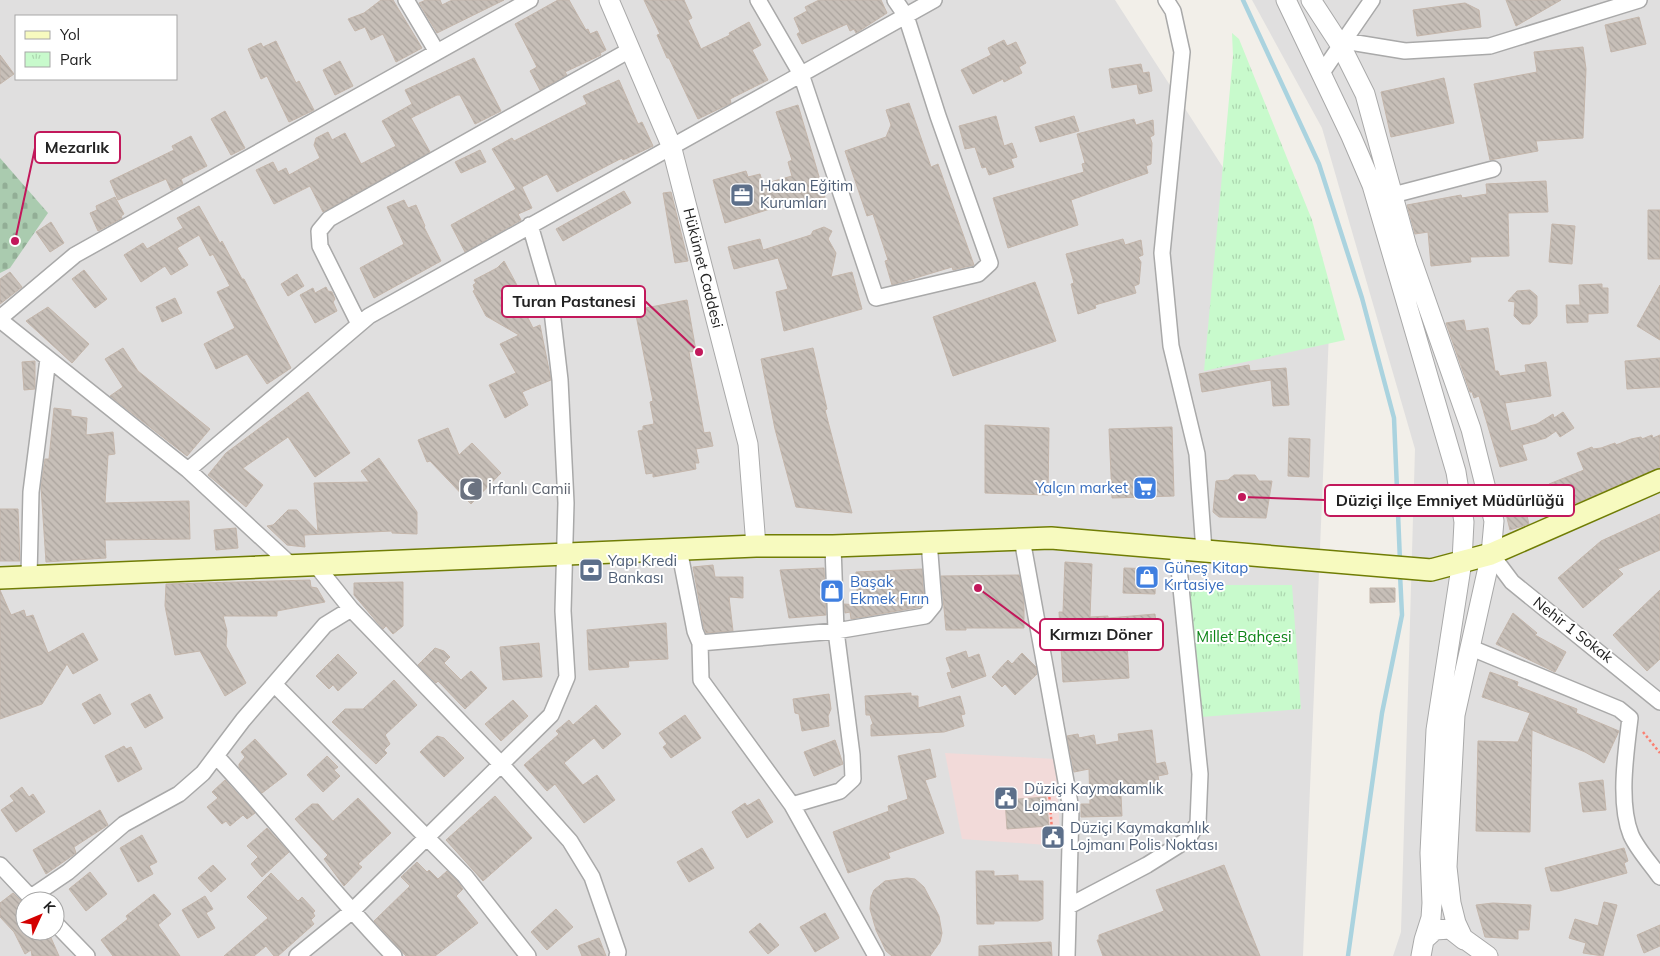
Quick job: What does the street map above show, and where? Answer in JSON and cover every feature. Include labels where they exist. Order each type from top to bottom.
[{"type":"main road","points":[[0,578],[756,546],[833,546],[1051,538],[1432,570],[1491,554],[1660,480]]},
{"type":"street","points":[[406,0],[437,52]]},
{"type":"street","points":[[291,565],[188,470],[0,319],[75,254],[530,0]]},
{"type":"street","name":"Hükümet Caddesi","points":[[609,0],[671,145],[748,444],[756,546]]},
{"type":"street","points":[[758,0],[801,74],[876,298],[978,274],[990,263],[938,116],[906,16],[895,0]]},
{"type":"street","points":[[188,470],[369,316],[671,145],[934,0]]},
{"type":"street","points":[[1166,0],[1174,11],[1182,52],[1162,253],[1171,346],[1197,454],[1204,551]]},
{"type":"street","points":[[1286,0],[1372,185],[1456,472],[1464,522],[1462,561],[1436,730],[1430,852],[1432,903],[1430,918],[1420,950]]},
{"type":"street","points":[[1311,0],[1343,44],[1365,94],[1407,247],[1471,429],[1494,520],[1491,554],[1455,715],[1447,867],[1451,903],[1465,947]]},
{"type":"street","points":[[1321,74],[1372,0]]},
{"type":"street","points":[[1343,44],[1405,50],[1490,46],[1639,0]]},
{"type":"street","points":[[359,324],[320,246],[318,231],[329,219],[630,50]]},
{"type":"street","points":[[1393,195],[1493,169]]},
{"type":"street","points":[[297,956],[351,912],[551,715],[567,677],[563,611],[566,554],[560,380],[550,294],[530,225]]},
{"type":"street","points":[[29,576],[32,492],[48,359]]},
{"type":"street","points":[[1022,539],[1071,809],[1067,956]]},
{"type":"street","points":[[700,643],[836,631],[925,616],[934,605],[929,542]]},
{"type":"street","points":[[792,805],[840,792],[853,778],[852,755],[836,631],[833,546]]},
{"type":"street","points":[[679,549],[695,631],[700,643],[701,680],[792,805],[876,956]]},
{"type":"street","points":[[1069,906],[1147,865],[1187,840],[1198,823],[1200,774],[1177,549]]},
{"type":"street","name":"Nehir 1 Sokak","points":[[1491,554],[1512,582],[1660,702]]},
{"type":"street","points":[[315,564],[351,608],[500,764],[570,841],[592,877],[618,952],[617,956]]},
{"type":"street","points":[[43,891],[124,824],[179,794],[204,773],[243,720],[325,625],[351,608]]},
{"type":"street","points":[[1469,647],[1619,709],[1630,718],[1625,763],[1626,813],[1631,835],[1660,877]]},
{"type":"street","points":[[274,684],[425,838],[465,876],[528,956]]},
{"type":"street","points":[[216,756],[266,809],[351,912],[394,956]]},
{"type":"street","points":[[0,864],[7,882],[21,891]]},
{"type":"street","points":[[1420,950],[1428,934],[1443,928],[1450,929],[1465,947],[1488,956]]},
{"type":"street","points":[[65,933],[87,956]]},
{"type":"path","points":[[1630,718],[1660,753]]},
{"type":"path","points":[[1038,788],[1038,792],[1049,792],[1050,811]]},
{"type":"shaded area","points":[[0,0],[1115,0],[1329,332],[1303,956],[0,956]]},
{"type":"shaded area","points":[[1252,0],[1660,0],[1660,956],[1393,956],[1401,932],[1415,449],[1322,128]]},
{"type":"shaded area","name":"Düziçi Kaymakamlık Lojmanı","points":[[945,753],[1055,759],[1061,846],[962,839]]},
{"type":"green space","points":[[1232,33],[1239,39],[1312,220],[1345,340],[1204,371],[1233,56]]},
{"type":"green space","points":[[0,158],[48,213],[10,268],[0,273]]},
{"type":"green space","name":"Millet Bahçesi","points":[[1184,585],[1292,585],[1301,709],[1202,717]]},
{"type":"building","points":[[381,0],[393,0],[422,48],[396,62],[383,34],[371,40],[365,27],[355,31],[348,19],[364,13]]},
{"type":"building","points":[[426,0],[440,0],[442,5],[452,0],[504,0],[437,33],[419,3]]},
{"type":"building","points":[[558,0],[569,0],[586,30],[588,29],[590,34],[597,31],[606,50],[600,53],[601,55],[565,72],[567,75],[540,90],[530,71],[537,67],[515,24]]},
{"type":"building","points":[[644,0],[684,0],[692,18],[688,20],[701,49],[730,35],[729,33],[749,22],[761,45],[752,50],[768,80],[730,99],[731,103],[698,119],[669,58],[667,58],[657,35],[660,34]]},
{"type":"building","points":[[819,0],[881,0],[887,13],[856,33],[854,29],[850,31],[847,24],[802,44],[797,34],[800,32],[794,18],[807,11],[805,7]]},
{"type":"building","points":[[1506,0],[1561,0],[1516,26]]},
{"type":"building","points":[[1465,3],[1479,10],[1481,27],[1417,36],[1413,10]]},
{"type":"building","points":[[1639,17],[1646,44],[1611,52],[1605,25]]},
{"type":"building","points":[[1004,40],[1007,46],[1016,42],[1026,63],[1019,67],[1022,73],[1004,82],[1003,79],[973,94],[961,70],[991,55],[988,48]]},
{"type":"building","points":[[276,41],[296,83],[299,81],[314,110],[289,122],[267,76],[261,79],[248,49],[261,43],[263,47]]},
{"type":"building","points":[[1583,47],[1586,69],[1583,138],[1536,141],[1538,151],[1490,160],[1474,84],[1537,72],[1534,52]]},
{"type":"building","points":[[0,55],[14,74],[0,84]]},
{"type":"building","points":[[474,58],[501,111],[475,124],[460,95],[457,95],[411,118],[430,152],[323,212],[310,186],[274,204],[256,170],[273,162],[278,172],[286,168],[289,175],[320,158],[314,145],[316,138],[328,132],[332,140],[345,133],[361,164],[396,146],[382,121],[412,104],[405,90]]},
{"type":"building","points":[[340,61],[353,86],[335,95],[323,70]]},
{"type":"building","points":[[1141,64],[1143,73],[1149,72],[1152,91],[1139,94],[1137,84],[1112,88],[1109,69]]},
{"type":"building","points":[[1444,78],[1454,123],[1391,137],[1381,92]]},
{"type":"building","points":[[619,80],[638,124],[642,122],[653,146],[623,160],[622,158],[557,192],[547,174],[522,187],[532,208],[518,214],[521,220],[465,252],[451,225],[516,189],[492,149],[512,138],[514,141],[587,104],[583,96]]},
{"type":"building","points":[[909,103],[931,167],[938,164],[974,265],[953,270],[952,267],[892,285],[885,261],[888,260],[873,214],[867,216],[845,151],[886,137],[891,125],[886,110]]},
{"type":"building","points":[[798,105],[825,197],[800,204],[799,200],[725,223],[713,180],[746,171],[748,177],[760,174],[763,184],[792,176],[788,162],[792,160],[776,112]]},
{"type":"building","points":[[225,111],[245,148],[231,155],[211,119]]},
{"type":"building","points":[[996,116],[1004,146],[1012,143],[1017,157],[1011,159],[1014,167],[989,175],[986,167],[982,168],[975,147],[965,149],[959,126]]},
{"type":"building","points":[[1074,116],[1079,131],[1040,142],[1035,127]]},
{"type":"building","points":[[1134,119],[1136,125],[1153,120],[1154,135],[1150,137],[1152,143],[1151,164],[1146,166],[1148,173],[1071,200],[1078,225],[1008,248],[993,198],[1084,172],[1082,164],[1085,163],[1077,134]]},
{"type":"building","points":[[191,136],[207,166],[181,179],[183,184],[171,190],[166,179],[118,200],[110,181],[174,150],[172,146]]},
{"type":"building","points":[[480,150],[486,162],[461,173],[455,162]]},
{"type":"building","points":[[1546,181],[1548,212],[1508,213],[1509,256],[1470,257],[1471,262],[1431,266],[1428,232],[1415,234],[1407,205],[1461,195],[1462,198],[1487,194],[1486,184]]},
{"type":"building","points":[[624,191],[631,203],[563,241],[556,229]]},
{"type":"building","points":[[671,192],[688,261],[675,263],[663,193]]},
{"type":"building","points":[[115,197],[124,214],[121,216],[122,218],[98,231],[90,213],[97,210],[96,206]]},
{"type":"building","points":[[404,200],[408,208],[416,205],[424,227],[441,261],[374,298],[360,268],[404,244],[387,207]]},
{"type":"building","points":[[199,206],[220,243],[222,241],[242,279],[244,279],[291,368],[267,384],[247,354],[216,369],[204,344],[235,328],[217,292],[230,286],[213,254],[210,256],[199,235],[177,248],[188,265],[171,275],[165,266],[141,282],[124,255],[143,243],[147,249],[183,228],[177,218]]},
{"type":"building","points":[[1648,210],[1660,210],[1660,259],[1648,259]]},
{"type":"building","points":[[51,222],[64,243],[50,252],[36,232]]},
{"type":"building","points":[[1552,224],[1575,226],[1572,264],[1549,262]]},
{"type":"building","points":[[824,227],[832,231],[828,239],[836,253],[831,277],[852,272],[862,309],[784,331],[776,292],[788,289],[778,258],[734,269],[728,247],[760,239],[763,250],[811,235],[813,231]]},
{"type":"building","points":[[1123,239],[1125,245],[1141,240],[1143,255],[1138,257],[1141,262],[1139,284],[1134,286],[1136,293],[1095,305],[1096,308],[1078,314],[1071,284],[1074,283],[1066,254]]},
{"type":"building","points":[[504,261],[525,300],[520,302],[533,328],[540,325],[551,380],[522,392],[528,405],[505,418],[489,385],[516,373],[500,344],[519,335],[486,316],[473,291],[475,290],[473,285],[476,283],[474,280],[497,268]]},
{"type":"building","points":[[84,270],[107,299],[95,308],[72,279]]},
{"type":"building","points":[[10,272],[22,287],[0,304],[0,279]]},
{"type":"building","points":[[297,274],[304,286],[288,296],[281,284]]},
{"type":"building","points":[[1035,282],[1056,341],[953,376],[933,317]]},
{"type":"building","points":[[1602,284],[1602,288],[1608,288],[1608,313],[1588,314],[1588,322],[1567,323],[1566,305],[1580,305],[1579,285]]},
{"type":"building","points":[[1660,285],[1660,340],[1637,326]]},
{"type":"building","points":[[326,287],[328,291],[332,292],[335,299],[333,302],[337,311],[315,323],[300,295],[313,288],[315,293]]},
{"type":"building","points":[[1530,290],[1537,296],[1537,316],[1530,324],[1522,324],[1514,316],[1515,302],[1508,301],[1517,291]]},
{"type":"building","points":[[175,298],[182,313],[162,322],[156,307]]},
{"type":"building","points":[[687,300],[696,351],[689,352],[704,433],[710,432],[713,446],[696,449],[699,463],[695,463],[696,469],[653,477],[653,473],[646,474],[638,431],[643,430],[643,426],[654,424],[650,402],[653,401],[635,310]]},
{"type":"building","points":[[48,307],[89,344],[72,363],[26,321]]},
{"type":"building","points":[[1464,320],[1466,331],[1488,328],[1495,371],[1498,371],[1500,376],[1526,372],[1525,365],[1546,362],[1551,396],[1505,403],[1511,431],[1537,424],[1553,414],[1554,418],[1563,412],[1574,428],[1560,437],[1556,431],[1546,438],[1522,445],[1527,460],[1500,467],[1479,396],[1474,398],[1472,392],[1470,392],[1446,323]]},
{"type":"building","points":[[123,348],[138,371],[210,429],[187,456],[110,396],[123,387],[105,359]]},
{"type":"building","points":[[813,348],[827,409],[825,410],[852,513],[796,507],[775,429],[761,359]]},
{"type":"building","points":[[1660,358],[1660,387],[1627,389],[1625,361]]},
{"type":"building","points":[[35,361],[35,389],[24,390],[22,362]]},
{"type":"building","points":[[1249,365],[1250,371],[1286,368],[1289,405],[1273,406],[1271,380],[1202,392],[1199,374]]},
{"type":"building","points":[[308,392],[350,453],[315,477],[288,437],[243,468],[263,485],[246,507],[208,475],[226,453]]},
{"type":"building","points":[[54,408],[71,410],[71,416],[87,418],[86,435],[113,432],[115,454],[108,455],[105,503],[189,501],[190,539],[105,540],[106,558],[46,562],[41,487],[45,459],[49,459]]},
{"type":"building","points":[[985,425],[1049,428],[1048,495],[985,493]]},
{"type":"building","points":[[1172,427],[1174,496],[1112,498],[1109,429]]},
{"type":"building","name":"İrfanlı Camii","points":[[448,428],[459,455],[472,443],[501,473],[471,504],[430,461],[427,462],[418,440]]},
{"type":"building","points":[[1652,435],[1653,438],[1660,435],[1660,468],[1567,507],[1565,501],[1557,504],[1549,484],[1584,470],[1577,453],[1592,447],[1593,449],[1601,448],[1615,443],[1616,445],[1631,439],[1641,437],[1642,439]]},
{"type":"building","points":[[1289,438],[1310,439],[1309,477],[1288,476]]},
{"type":"building","points":[[379,458],[417,512],[417,534],[392,533],[392,531],[304,535],[305,547],[287,545],[267,526],[273,525],[288,510],[297,510],[318,532],[314,483],[369,482],[361,471]]},
{"type":"building","points":[[1234,475],[1255,475],[1259,481],[1272,481],[1266,518],[1219,517],[1213,512],[1216,481],[1228,480]]},
{"type":"building","points":[[1521,492],[1529,524],[1510,530],[1502,498]]},
{"type":"building","points":[[0,509],[18,509],[20,561],[0,561]]},
{"type":"building","points":[[1660,514],[1660,550],[1618,569],[1623,574],[1583,608],[1558,578],[1601,541]]},
{"type":"building","points":[[236,528],[238,548],[216,550],[214,530]]},
{"type":"building","points":[[1065,562],[1092,564],[1090,617],[1108,616],[1108,618],[1155,614],[1158,640],[1127,643],[1129,678],[1063,682],[1059,612],[1063,612]]},
{"type":"building","points":[[713,565],[715,577],[743,577],[743,598],[729,597],[733,631],[706,633],[704,628],[693,567]]},
{"type":"building","points":[[824,568],[826,615],[789,618],[780,570]]},
{"type":"building","points":[[1124,568],[1156,569],[1155,594],[1123,593]]},
{"type":"building","points":[[922,569],[924,602],[920,607],[851,619],[850,612],[845,613],[844,604],[858,605],[856,572]]},
{"type":"building","points":[[1019,575],[1024,600],[1024,628],[946,630],[941,576]]},
{"type":"building","points":[[310,580],[311,587],[317,588],[325,602],[277,611],[277,616],[223,616],[227,631],[226,646],[246,683],[225,696],[200,651],[175,655],[165,606],[166,584]]},
{"type":"building","points":[[403,582],[403,626],[393,634],[386,626],[383,629],[354,595],[354,583]]},
{"type":"building","points":[[1370,588],[1395,588],[1395,602],[1370,603]]},
{"type":"building","points":[[0,590],[11,615],[24,610],[26,617],[33,615],[48,653],[83,633],[98,660],[73,674],[67,664],[42,704],[0,719]]},
{"type":"building","points":[[1660,590],[1660,659],[1647,671],[1613,635]]},
{"type":"building","points":[[1513,613],[1537,633],[1535,635],[1566,652],[1555,672],[1496,644]]},
{"type":"building","points":[[666,623],[668,659],[628,661],[629,667],[589,670],[587,630]]},
{"type":"building","points":[[539,643],[542,677],[503,680],[500,647]]},
{"type":"building","points":[[435,648],[444,651],[450,657],[444,663],[461,680],[471,671],[487,688],[465,709],[438,681],[436,683],[418,665]]},
{"type":"building","points":[[966,651],[968,658],[979,654],[986,676],[952,688],[947,673],[951,672],[946,658]]},
{"type":"building","points":[[1022,653],[1036,667],[1037,674],[1015,695],[1005,684],[1002,687],[992,677],[1008,660],[1012,664]]},
{"type":"building","points":[[338,654],[357,673],[338,691],[333,685],[329,689],[316,676]]},
{"type":"building","points":[[1490,672],[1518,682],[1517,686],[1577,709],[1576,713],[1619,731],[1604,763],[1585,752],[1532,730],[1530,832],[1476,831],[1478,741],[1518,742],[1530,713],[1482,697]]},
{"type":"building","points":[[394,680],[417,705],[385,735],[390,744],[384,750],[387,753],[376,764],[332,722],[345,709],[363,709]]},
{"type":"building","points":[[911,693],[911,696],[918,696],[918,708],[960,696],[965,714],[961,715],[964,726],[944,732],[871,736],[871,725],[873,724],[870,715],[866,715],[865,696]]},
{"type":"building","points":[[100,694],[111,714],[94,724],[82,704]]},
{"type":"building","points":[[150,694],[163,718],[145,728],[131,704]]},
{"type":"building","points":[[829,694],[831,709],[828,716],[829,726],[802,731],[799,714],[795,713],[793,699]]},
{"type":"building","points":[[513,700],[528,716],[501,741],[485,724]]},
{"type":"building","points":[[596,705],[621,734],[603,749],[594,738],[564,763],[583,785],[597,775],[615,800],[584,823],[555,784],[547,791],[524,765],[559,734],[556,731],[569,720],[573,725]]},
{"type":"building","points":[[685,715],[701,738],[671,758],[663,747],[667,744],[659,733]]},
{"type":"building","points":[[1152,730],[1156,764],[1165,762],[1168,774],[1158,776],[1160,787],[1121,795],[1122,816],[1081,817],[1081,804],[1090,804],[1089,769],[1074,772],[1067,736],[1078,734],[1079,738],[1094,735],[1096,745],[1119,741],[1118,734]]},
{"type":"building","points":[[437,736],[444,738],[464,758],[444,777],[420,752]]},
{"type":"building","points":[[255,739],[287,774],[262,793],[239,767],[239,764],[245,757],[241,752]]},
{"type":"building","points":[[835,740],[843,764],[814,776],[804,752]]},
{"type":"building","points":[[124,746],[126,749],[131,747],[142,769],[118,782],[105,756]]},
{"type":"building","points":[[930,749],[936,777],[925,780],[944,833],[888,853],[890,858],[848,873],[833,832],[889,811],[888,806],[908,799],[898,756]]},
{"type":"building","points":[[327,756],[338,767],[334,770],[340,776],[323,792],[307,775]]},
{"type":"building","points":[[225,780],[255,813],[247,819],[243,815],[230,826],[226,821],[222,824],[207,807],[218,798],[212,792]]},
{"type":"building","points":[[1603,780],[1606,810],[1583,812],[1579,783]]},
{"type":"building","points":[[22,787],[29,797],[33,794],[45,812],[16,832],[1,810],[14,801],[10,796]]},
{"type":"building","points":[[495,796],[532,838],[483,881],[446,840]]},
{"type":"building","name":"Düziçi Kaymakamlık Lojmanı","points":[[1046,797],[1049,826],[1007,829],[1005,800]]},
{"type":"building","points":[[358,798],[391,833],[358,864],[362,867],[344,886],[324,859],[328,855],[295,819],[312,804],[318,804],[333,821]]},
{"type":"building","points":[[759,799],[773,822],[747,838],[732,812],[745,803],[747,806]]},
{"type":"building","points":[[100,810],[108,825],[74,847],[76,853],[46,874],[33,850]]},
{"type":"building","points":[[267,828],[289,852],[262,877],[251,864],[258,857],[247,846]]},
{"type":"building","points":[[142,835],[157,862],[149,866],[153,874],[138,882],[120,848]]},
{"type":"building","points":[[702,848],[714,868],[689,882],[677,862]]},
{"type":"building","points":[[1624,848],[1628,861],[1624,863],[1627,873],[1559,891],[1551,891],[1545,868]]},
{"type":"building","points":[[417,862],[438,879],[447,871],[458,882],[463,889],[456,896],[478,923],[435,956],[406,956],[374,921],[410,886],[401,877]]},
{"type":"building","points":[[213,865],[226,879],[211,892],[198,878]]},
{"type":"building","points":[[1224,865],[1260,956],[1103,956],[1097,940],[1099,940],[1099,935],[1164,911],[1156,890]]},
{"type":"building","points":[[976,871],[994,871],[994,876],[1018,875],[1018,881],[1043,881],[1043,919],[1038,921],[994,921],[994,924],[977,924]]},
{"type":"building","points":[[90,872],[107,894],[86,911],[69,889]]},
{"type":"building","points":[[271,873],[298,901],[302,897],[315,911],[313,913],[315,916],[311,920],[314,924],[278,956],[274,956],[266,946],[254,956],[224,956],[268,918],[247,897]]},
{"type":"building","points":[[907,878],[915,879],[924,887],[939,916],[942,933],[940,942],[930,956],[892,956],[886,951],[876,930],[870,909],[874,890],[885,881]]},
{"type":"building","points":[[13,893],[15,895],[15,934],[0,917],[0,903]]},
{"type":"building","points":[[154,894],[171,914],[158,925],[180,956],[113,956],[101,940],[128,919],[126,916]]},
{"type":"building","points":[[205,896],[213,909],[206,913],[215,928],[198,938],[182,910]]},
{"type":"building","points":[[1604,902],[1617,905],[1603,956],[1583,953],[1586,943],[1569,938],[1575,919],[1598,926]]},
{"type":"building","points":[[1493,903],[1531,905],[1529,930],[1518,930],[1518,939],[1485,937],[1476,905]]},
{"type":"building","points":[[556,909],[573,927],[547,950],[531,932]]},
{"type":"building","points":[[825,913],[839,938],[815,952],[800,927]]},
{"type":"building","points":[[760,923],[779,945],[768,954],[749,932]]},
{"type":"building","points":[[1660,925],[1660,946],[1644,953],[1637,935]]},
{"type":"building","points":[[599,938],[606,956],[582,956],[578,946]]},
{"type":"building","points":[[18,941],[52,941],[59,956],[32,956],[31,950],[25,954]]},
{"type":"building","points":[[1051,942],[1052,956],[979,956],[979,946]]},
{"type":"waterway","points":[[1243,0],[1319,164],[1362,298],[1394,418],[1400,561]]},
{"type":"waterway","points":[[1348,956],[1382,713],[1402,615],[1400,574]]},
{"type":"place","name":"Hakan Eğitim Kurumları","points":[[742,195]]},
{"type":"place","name":"Mezarlık","points":[[15,241]]},
{"type":"place","name":"Turan Pastanesi","points":[[699,352]]},
{"type":"place","name":"Yalçın market","points":[[1145,488]]},
{"type":"place","name":"İrfanlı Camii","points":[[471,489]]},
{"type":"place","name":"Düziçi İlçe Emniyet Müdürlüğü","points":[[1242,497]]},
{"type":"place","name":"Yapı Kredi Bankası","points":[[591,570]]},
{"type":"place","name":"Güneş Kitap Kırtasiye","points":[[1147,577]]},
{"type":"place","name":"Kırmızı Döner","points":[[978,588]]},
{"type":"place","name":"Başak Ekmek Fırın","points":[[832,591]]},
{"type":"place","name":"Düziçi Kaymakamlık Lojmanı","points":[[1006,798]]},
{"type":"place","name":"Düziçi Kaymakamlık Lojmanı Polis Noktası","points":[[1053,837]]}]
